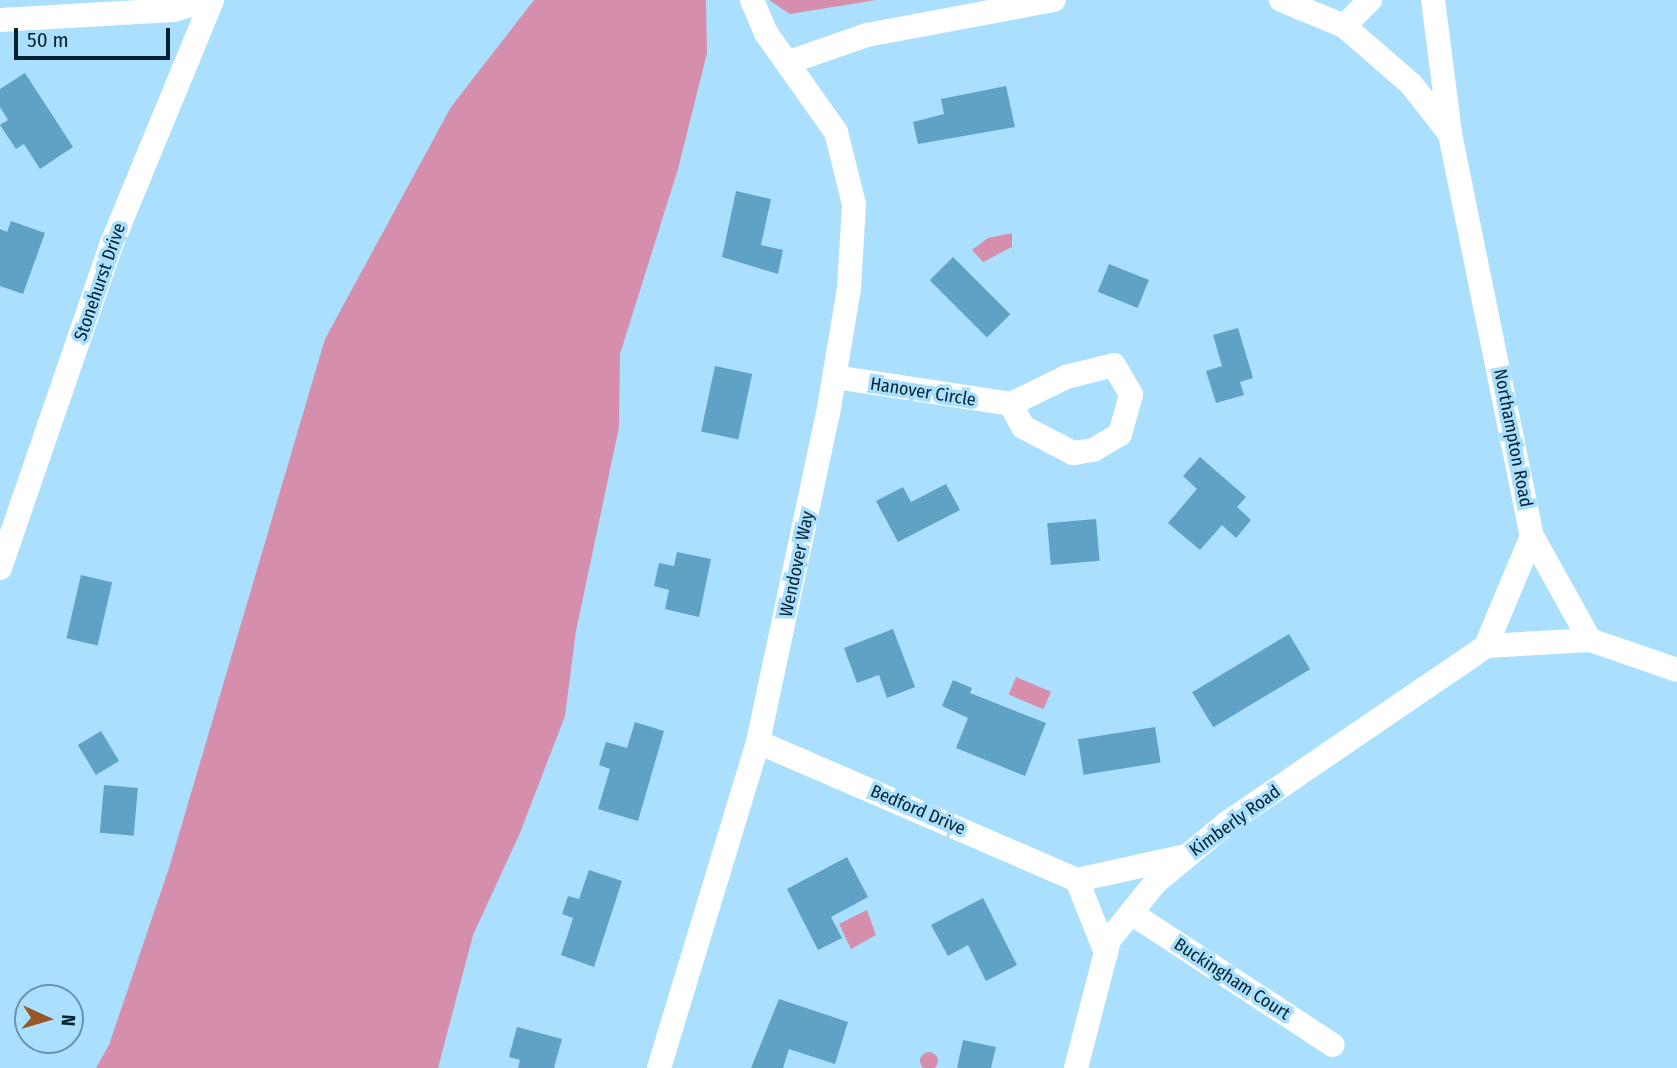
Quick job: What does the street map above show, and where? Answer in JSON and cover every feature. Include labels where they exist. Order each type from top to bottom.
[{"type":"street","points":[[0,20],[174,10],[209,0]]},
{"type":"street","name":"Stonehurst Drive","points":[[0,568],[112,243],[209,0]]},
{"type":"street","points":[[752,0],[766,33],[789,62],[867,35],[1054,0]]},
{"type":"street","name":"Northampton Road","points":[[1281,0],[1344,26],[1411,84],[1450,134]]},
{"type":"street","points":[[1344,26],[1370,0]]},
{"type":"street","name":"Northampton Road","points":[[1433,0],[1450,134],[1532,536],[1590,640]]},
{"type":"street","name":"Wendover Way","points":[[659,1068],[758,742],[835,377],[849,289],[854,204],[836,132],[789,62]]},
{"type":"street","points":[[1114,365],[1132,395],[1120,435],[1093,450],[1073,453],[1023,427],[1012,404],[1066,377],[1114,365]]},
{"type":"street","name":"Hanover Circle","points":[[835,377],[1012,404]]},
{"type":"street","points":[[1532,536],[1486,646],[1590,640],[1677,670]]},
{"type":"street","name":"Kimberly Road","points":[[1076,1068],[1109,940],[1155,883],[1227,823],[1486,646]]},
{"type":"street","name":"Bedford Drive","points":[[758,742],[1077,880]]},
{"type":"street","points":[[1106,954],[1077,880],[1189,855]]},
{"type":"street","name":"Buckingham Court","points":[[1131,913],[1333,1045]]},
{"type":"shaded area","points":[[534,0],[706,0],[707,53],[678,169],[620,354],[619,427],[576,631],[565,716],[520,833],[473,935],[438,1068],[96,1068],[109,1045],[169,868],[325,339],[451,107]]},
{"type":"shaded area","points":[[769,0],[876,0],[790,14]]},
{"type":"shaded area","points":[[1012,233],[1012,247],[983,262],[972,250],[988,238]]},
{"type":"shaded area","points":[[1016,677],[1051,692],[1044,709],[1009,694]]},
{"type":"shaded area","points":[[867,910],[876,935],[851,949],[839,924]]},
{"type":"shaded area","points":[[929,1052],[935,1055],[938,1061],[935,1067],[929,1070],[923,1067],[920,1061],[923,1055]]},
{"type":"building","points":[[25,73],[73,147],[40,169],[24,144],[16,149],[0,125],[8,120],[0,107],[0,89]]},
{"type":"building","points":[[1006,86],[1015,127],[918,144],[913,122],[944,114],[941,99]]},
{"type":"building","points":[[736,191],[771,199],[761,245],[783,250],[778,274],[722,257]]},
{"type":"building","points":[[11,221],[45,233],[23,294],[0,286],[0,229],[7,232]]},
{"type":"building","points":[[953,257],[1010,314],[987,338],[930,280]]},
{"type":"building","points":[[1109,264],[1149,280],[1138,308],[1098,292]]},
{"type":"building","points":[[1238,328],[1253,378],[1240,382],[1244,395],[1216,403],[1206,371],[1222,366],[1213,335]]},
{"type":"building","points":[[715,366],[752,374],[738,439],[701,432]]},
{"type":"building","points":[[1200,457],[1246,497],[1237,507],[1251,520],[1236,538],[1222,525],[1200,550],[1168,523],[1197,489],[1183,476]]},
{"type":"building","points":[[946,484],[960,510],[898,542],[876,501],[903,487],[911,502]]},
{"type":"building","points":[[1096,519],[1100,561],[1051,565],[1047,523]]},
{"type":"building","points":[[677,552],[711,559],[699,617],[665,609],[669,590],[654,586],[659,563],[674,566]]},
{"type":"building","points":[[81,575],[112,582],[98,646],[66,638]]},
{"type":"building","points":[[893,629],[915,687],[887,698],[879,675],[857,683],[844,648]]},
{"type":"building","points":[[1289,634],[1310,669],[1213,727],[1192,692]]},
{"type":"building","points":[[953,680],[972,688],[970,693],[1046,723],[1025,776],[956,748],[968,718],[942,706]]},
{"type":"building","points":[[635,722],[664,731],[638,821],[598,809],[610,769],[599,765],[606,742],[627,748]]},
{"type":"building","points":[[1155,727],[1161,763],[1084,775],[1078,739]]},
{"type":"building","points":[[101,731],[119,761],[96,775],[78,745]]},
{"type":"building","points":[[104,785],[138,788],[134,836],[100,833]]},
{"type":"building","points":[[847,857],[868,897],[831,917],[842,938],[818,950],[787,889]]},
{"type":"building","points":[[589,870],[622,881],[594,967],[561,955],[573,918],[562,914],[568,896],[579,899]]},
{"type":"building","points":[[983,898],[1017,965],[986,981],[968,945],[948,956],[931,925]]},
{"type":"building","points":[[779,999],[848,1022],[835,1064],[789,1049],[783,1068],[751,1068]]},
{"type":"building","points":[[517,1027],[562,1039],[554,1068],[518,1068],[520,1060],[509,1057]]},
{"type":"building","points":[[963,1040],[996,1047],[991,1068],[957,1068]]}]
